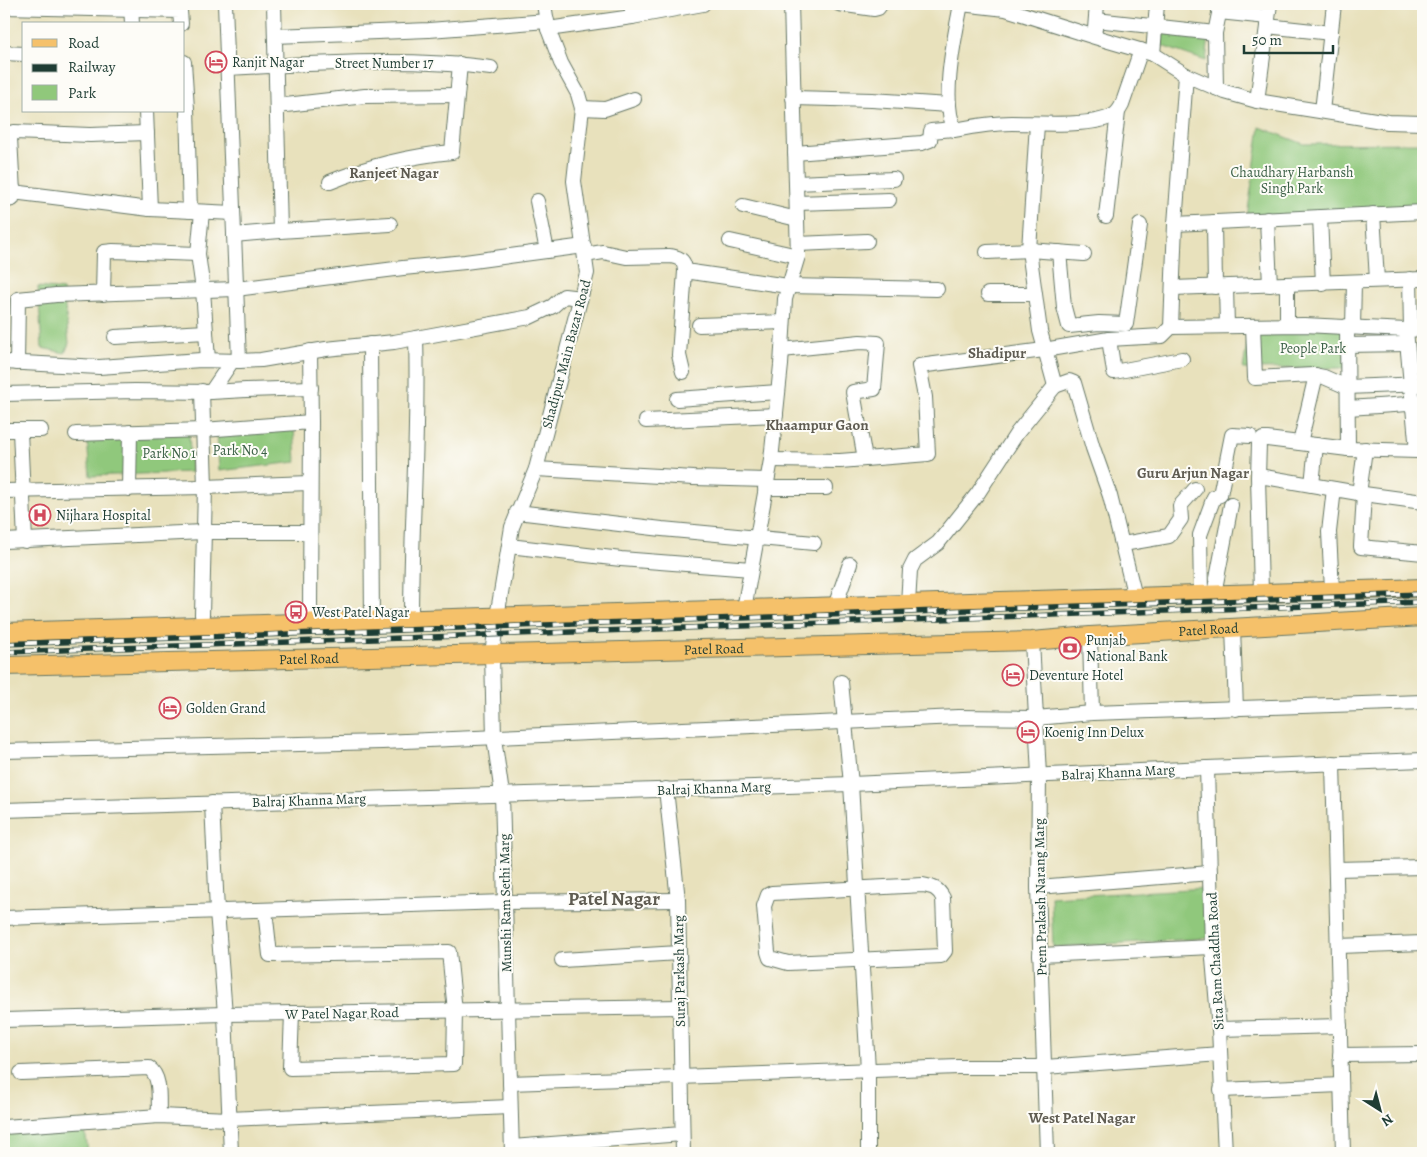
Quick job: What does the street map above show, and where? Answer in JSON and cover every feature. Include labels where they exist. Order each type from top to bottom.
[{"type":"main road","points":[[4,632],[1423,588]]},
{"type":"main road","name":"Patel Road","points":[[4,666],[1032,641],[1423,616]]},
{"type":"street","points":[[202,615],[205,487],[203,430],[207,392],[235,361],[236,289],[225,4]]},
{"type":"street","points":[[274,4],[280,232]]},
{"type":"street","name":"Shadipur Main Bazar Road","points":[[492,654],[512,527],[536,468],[587,273],[574,181],[582,108],[578,94],[561,63],[548,25],[544,4]]},
{"type":"street","points":[[275,36],[548,25],[632,10],[702,4]]},
{"type":"street","points":[[744,609],[771,460],[783,322],[788,286],[798,250],[791,4]]},
{"type":"street","points":[[839,4],[874,9],[878,8],[881,4]]},
{"type":"street","points":[[954,129],[948,97],[961,4],[1007,6],[1095,37],[1147,52],[1186,75],[1216,88],[1257,101],[1388,122],[1423,123]]},
{"type":"street","points":[[1095,37],[1097,4]]},
{"type":"street","points":[[1106,216],[1118,112],[1147,52],[1156,26],[1157,4]]},
{"type":"street","points":[[1322,111],[1334,4]]},
{"type":"street","points":[[4,7],[48,6],[131,13],[180,13]]},
{"type":"street","points":[[1216,88],[1215,33],[1220,8],[1268,15],[1331,33]]},
{"type":"street","points":[[1257,101],[1268,15]]},
{"type":"street","points":[[1096,20],[1215,33]]},
{"type":"street","points":[[4,53],[22,54]]},
{"type":"street","name":"Street Number 17","points":[[227,68],[384,61],[460,64],[491,68]]},
{"type":"street","points":[[330,182],[362,170],[399,160],[452,152],[460,64]]},
{"type":"street","points":[[771,460],[865,459],[928,454],[925,398],[919,366],[1044,350],[1109,338],[1162,336],[1171,327],[1175,224],[1186,75]]},
{"type":"street","points":[[185,78],[208,360]]},
{"type":"street","points":[[277,106],[364,96],[457,94]]},
{"type":"street","points":[[793,98],[872,100],[949,106]]},
{"type":"street","points":[[582,108],[605,108],[634,99]]},
{"type":"street","points":[[146,112],[150,209]]},
{"type":"street","points":[[795,153],[922,143],[930,140],[931,131],[957,130],[976,125],[1100,120],[1118,112]]},
{"type":"street","points":[[1037,124],[1029,250],[1044,350],[1056,386]]},
{"type":"street","points":[[147,133],[90,135],[14,132],[10,138],[8,197],[150,209],[233,213]]},
{"type":"street","points":[[796,183],[894,179]]},
{"type":"street","points":[[797,203],[890,200]]},
{"type":"street","points":[[537,201],[547,251]]},
{"type":"street","points":[[743,206],[797,218]]},
{"type":"street","points":[[1175,224],[1423,212]]},
{"type":"street","points":[[1373,214],[1376,280]]},
{"type":"street","points":[[1320,217],[1323,284]]},
{"type":"street","points":[[1267,220],[1270,285]]},
{"type":"street","points":[[1214,222],[1220,287],[1227,326]]},
{"type":"street","points":[[234,235],[390,224]]},
{"type":"street","points":[[1059,252],[1064,307],[1070,326],[1099,323],[1126,324],[1140,225]]},
{"type":"street","points":[[730,241],[798,250],[867,241]]},
{"type":"street","points":[[581,298],[564,296],[553,306],[530,317],[416,338],[310,351],[261,360],[208,360],[99,366],[10,362],[18,299],[236,289],[547,251],[584,250],[603,252],[626,258],[675,257],[680,259],[685,265],[679,355],[683,372]]},
{"type":"street","points":[[987,252],[1029,250],[1084,254]]},
{"type":"street","points":[[103,294],[104,252],[198,254]]},
{"type":"street","points":[[686,271],[788,286],[938,289]]},
{"type":"street","points":[[1173,288],[1323,284],[1417,279],[1412,333],[1420,451],[1348,449],[1267,438],[1263,440],[1260,443],[1259,476],[1261,592]]},
{"type":"street","points":[[1348,449],[1347,345],[1354,282]]},
{"type":"street","points":[[1287,285],[1287,325]]},
{"type":"street","points":[[988,294],[1035,294]]},
{"type":"street","points":[[699,325],[783,322]]},
{"type":"street","points":[[1253,326],[1255,378],[1316,375],[1347,387],[1417,385]]},
{"type":"street","points":[[1171,327],[1350,326],[1412,333]]},
{"type":"street","points":[[115,337],[206,332]]},
{"type":"street","points":[[1347,345],[1412,333]]},
{"type":"street","points":[[411,620],[411,544],[418,395],[416,338]]},
{"type":"street","points":[[1109,338],[1114,372],[1182,359]]},
{"type":"street","points":[[782,350],[860,342],[878,343],[874,389],[853,392],[865,459]]},
{"type":"street","points":[[370,344],[372,621]]},
{"type":"street","points":[[310,351],[310,610]]},
{"type":"street","points":[[1300,443],[1316,375]]},
{"type":"street","points":[[908,604],[910,570],[914,560],[938,543],[978,493],[1017,433],[1056,386],[1069,381],[1074,383],[1093,448],[1110,496],[1136,597]]},
{"type":"street","points":[[4,394],[134,391],[207,392],[311,388]]},
{"type":"street","points":[[677,399],[778,392]]},
{"type":"street","points":[[1348,408],[1418,404]]},
{"type":"street","points":[[646,421],[776,415]]},
{"type":"street","points":[[76,434],[203,430],[311,422]]},
{"type":"street","points":[[4,430],[41,430]]},
{"type":"street","points":[[20,431],[25,541]]},
{"type":"street","points":[[129,489],[130,432]]},
{"type":"street","points":[[1208,594],[1200,534],[1214,497],[1220,495],[1232,436],[1250,436]]},
{"type":"street","points":[[1312,485],[1316,445]]},
{"type":"street","points":[[1365,449],[1361,494],[1361,547],[1423,553]]},
{"type":"street","points":[[536,468],[826,488]]},
{"type":"street","points":[[1259,476],[1361,494],[1423,502]]},
{"type":"street","points":[[4,492],[310,483]]},
{"type":"street","points":[[1123,544],[1169,536],[1181,520],[1180,506],[1194,489]]},
{"type":"street","points":[[1332,590],[1329,532],[1334,489]]},
{"type":"street","points":[[1208,594],[1231,505]]},
{"type":"street","points":[[517,512],[662,529],[814,543]]},
{"type":"street","points":[[4,542],[203,532],[310,532]]},
{"type":"street","points":[[509,546],[621,559],[751,569]]},
{"type":"street","points":[[835,606],[850,564]]},
{"type":"street","points":[[1233,628],[1236,709]]},
{"type":"street","points":[[1090,636],[1092,713]]},
{"type":"street","name":"Prem Prakash Narang Marg","points":[[1032,641],[1038,775],[1038,887],[1047,1153]]},
{"type":"street","name":"Munshi Ram Sethi Marg","points":[[492,654],[494,738],[502,794],[512,1150]]},
{"type":"street","points":[[841,682],[851,784],[862,959],[868,1069],[868,1153]]},
{"type":"street","points":[[4,751],[382,742],[845,724],[958,717],[1036,718],[1092,713],[1423,702]]},
{"type":"street","name":"Balraj Khanna Marg","points":[[4,810],[851,784],[1423,760]]},
{"type":"street","points":[[1334,764],[1343,1153]]},
{"type":"street","name":"Sita Ram Chaddha Road","points":[[1206,768],[1212,947],[1219,1029],[1225,1153]]},
{"type":"street","name":"Suraj Parkash Marg","points":[[666,789],[678,900],[683,1153]]},
{"type":"street","points":[[212,803],[217,911],[226,1014],[231,1153]]},
{"type":"street","points":[[1336,869],[1423,867]]},
{"type":"street","points":[[1038,887],[1210,873]]},
{"type":"street","points":[[923,886],[934,887],[941,893],[944,904],[944,954],[941,956],[862,959],[788,963],[770,958],[764,906],[765,898],[772,893],[923,886]]},
{"type":"street","points":[[4,918],[505,902],[678,900]]},
{"type":"street","points":[[265,910],[270,955],[449,952],[455,1011],[454,1064],[290,1068],[292,1013]]},
{"type":"street","points":[[1338,946],[1423,944]]},
{"type":"street","points":[[1040,955],[1212,947]]},
{"type":"street","points":[[562,960],[679,953]]},
{"type":"street","name":"W Patel Nagar Road","points":[[4,1020],[226,1014],[680,1007]]},
{"type":"street","points":[[1219,1029],[1340,1026]]},
{"type":"street","points":[[510,1083],[681,1078],[868,1069],[1045,1067],[1220,1054]]},
{"type":"street","points":[[1340,1055],[1423,1054]]},
{"type":"street","points":[[21,1074],[149,1068],[157,1078],[159,1116]]},
{"type":"street","points":[[1221,1090],[1341,1085]]},
{"type":"street","points":[[4,1128],[159,1116],[229,1119],[510,1107]]},
{"type":"street","points":[[512,1150],[682,1134]]},
{"type":"green space","points":[[1163,33],[1209,37],[1206,61],[1162,46]]},
{"type":"green space","name":"Chaudhary Harbansh Singh Park","points":[[1260,127],[1304,144],[1423,143],[1423,212],[1247,217]]},
{"type":"green space","points":[[38,287],[63,290],[69,343],[65,353],[42,348]]},
{"type":"green space","name":"People Park","points":[[1344,325],[1345,368],[1243,369],[1249,331]]},
{"type":"green space","name":"Park No 4","points":[[294,427],[296,462],[219,471],[217,433]]},
{"type":"green space","name":"Park No 1","points":[[189,433],[191,472],[90,476],[87,438]]},
{"type":"green space","points":[[1208,888],[1211,938],[1053,947],[1051,897]]},
{"type":"green space","points":[[80,1125],[86,1137],[88,1153],[4,1153],[4,1128]]},
{"type":"railway","points":[[4,644],[1423,594]]},
{"type":"railway","points":[[4,652],[1423,602]]},
{"type":"place","name":"Ranjit Nagar","points":[[216,62]]},
{"type":"place","name":"Nijhara Hospital","points":[[40,515]]},
{"type":"place","name":"West Patel Nagar","points":[[296,612]]},
{"type":"place","name":"Punjab National Bank","points":[[1070,648]]},
{"type":"place","name":"Deventure Hotel","points":[[1013,675]]},
{"type":"place","name":"Golden Grand","points":[[170,708]]},
{"type":"place","name":"Koenig Inn Delux","points":[[1028,732]]},
{"type":"district","name":"Ranjeet Nagar","points":[[394,173]]},
{"type":"district","name":"Shadipur","points":[[997,353]]},
{"type":"district","name":"Khaampur Gaon","points":[[817,425]]},
{"type":"district","name":"Guru Arjun Nagar","points":[[1193,473]]},
{"type":"district","name":"Patel Nagar","points":[[614,898]]},
{"type":"district","name":"West Patel Nagar","points":[[1082,1118]]}]
